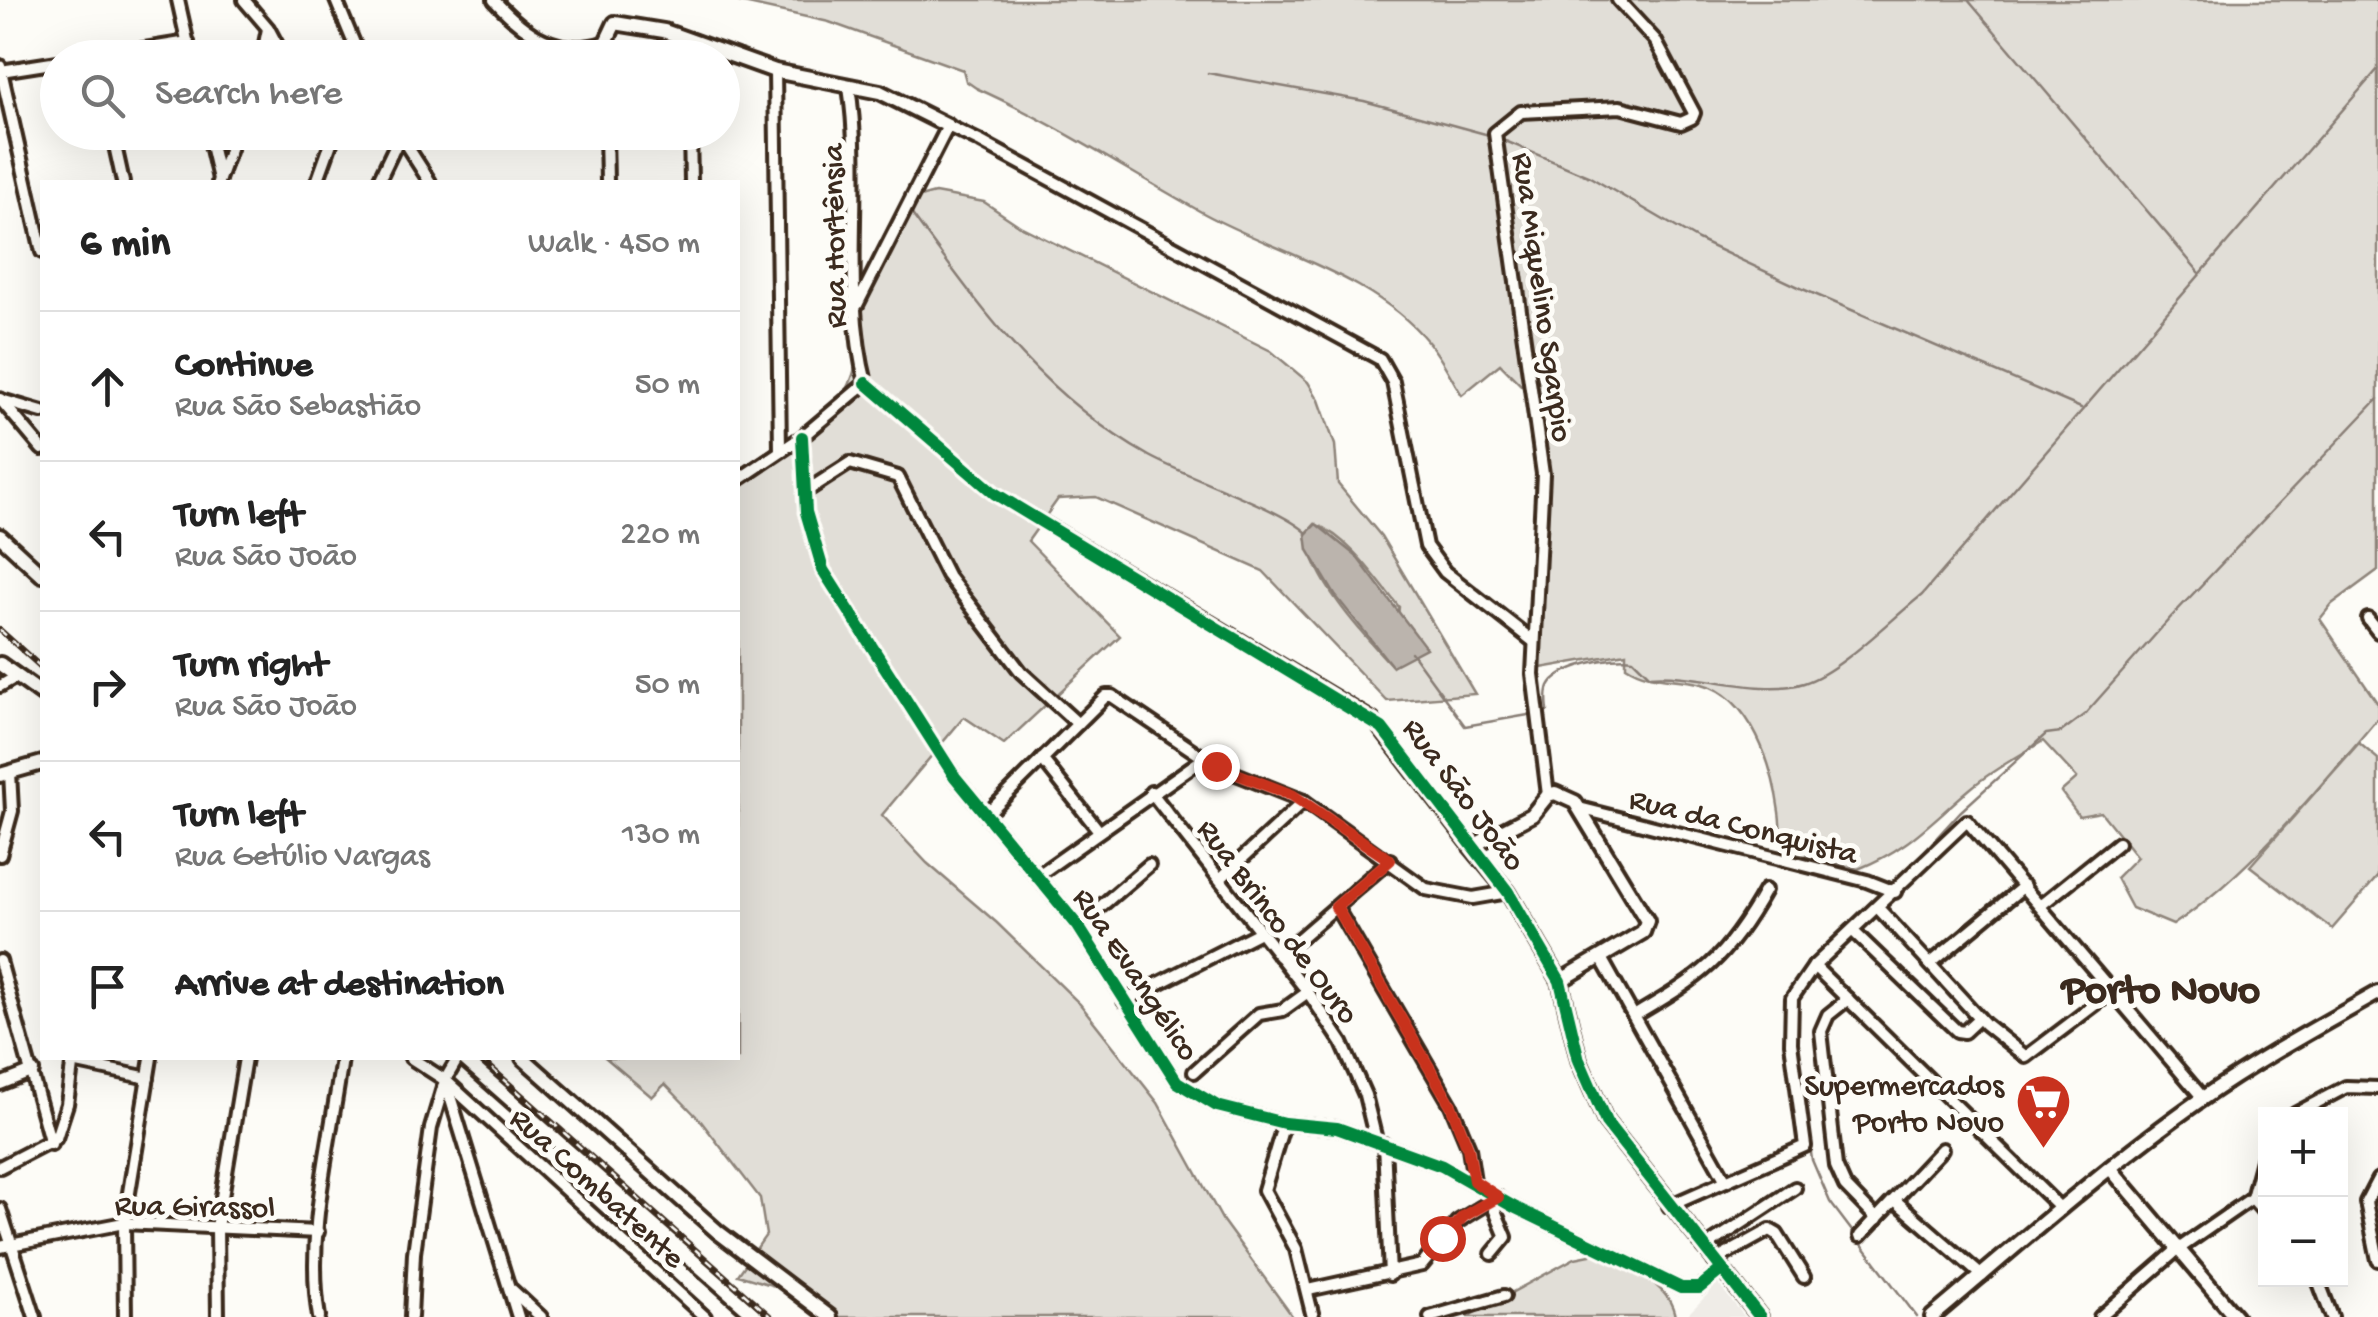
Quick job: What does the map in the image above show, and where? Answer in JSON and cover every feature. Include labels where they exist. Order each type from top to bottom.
[{"type":"street","points":[[178,0],[188,40]]},
{"type":"street","points":[[244,0],[274,40]]},
{"type":"street","points":[[336,0],[353,40]]},
{"type":"street","points":[[494,0],[527,34],[540,40]]},
{"type":"street","name":"Rua Miquelino Sgarpio","points":[[1548,795],[1533,641],[1543,474],[1495,133],[1521,112],[1620,107],[1681,123],[1692,118],[1694,114],[1655,40],[1618,0]]},
{"type":"street","points":[[607,40],[610,27],[618,22],[688,39]]},
{"type":"street","points":[[266,40],[268,28]]},
{"type":"street","points":[[740,58],[775,71],[880,92],[1380,359],[1393,382],[1426,546],[1446,572],[1533,641]]},
{"type":"street","points":[[40,64],[1,69],[40,243]]},
{"type":"street","points":[[775,71],[780,452]]},
{"type":"street","name":"Rua Hortênsia","points":[[849,86],[854,129],[857,305],[866,383]]},
{"type":"street","points":[[857,305],[948,126]]},
{"type":"street","points":[[116,150],[123,180]]},
{"type":"street","points":[[212,150],[218,180]]},
{"type":"street","points":[[218,180],[229,150]]},
{"type":"street","points":[[318,180],[328,150]]},
{"type":"street","points":[[379,180],[392,150]]},
{"type":"street","points":[[409,150],[429,180]]},
{"type":"street","points":[[607,150],[608,180]]},
{"type":"street","points":[[690,150],[691,180]]},
{"type":"street","points":[[740,479],[802,436],[866,383]]},
{"type":"street","name":"Rua São João","points":[[866,383],[994,493],[1373,720],[1508,892],[1560,981],[1590,1091],[1628,1154],[1760,1317]]},
{"type":"street","points":[[0,400],[40,411]]},
{"type":"street","points":[[0,400],[40,447]]},
{"type":"street","name":"Rua Evangélico","points":[[802,436],[810,532],[824,570],[905,704],[986,815],[1078,926],[1162,1061],[1192,1094],[1216,1106],[1284,1123],[1337,1128],[1380,1142],[1474,1181],[1495,1199],[1682,1288],[1699,1288],[1718,1266]]},
{"type":"street","points":[[805,492],[850,463],[898,477],[948,575],[1021,672],[1078,724]]},
{"type":"street","points":[[0,536],[40,572]]},
{"type":"street","points":[[2368,619],[2378,632]]},
{"type":"street","points":[[0,664],[40,693]]},
{"type":"street","points":[[0,686],[16,676]]},
{"type":"street","points":[[986,815],[1106,696],[1117,697],[1204,758],[1304,801],[1435,894],[1473,898],[1508,892]]},
{"type":"street","points":[[1037,876],[1204,758]]},
{"type":"street","points":[[1042,760],[1100,831]]},
{"type":"street","points":[[0,855],[12,811],[5,773],[40,763]]},
{"type":"street","name":"Rua Brinco de Ouro","points":[[1152,792],[1308,992],[1357,1074],[1380,1142],[1390,1275]]},
{"type":"street","points":[[1471,847],[1532,815],[1548,795],[1562,794],[1578,808],[1647,921],[1643,932],[1560,981]]},
{"type":"street","points":[[1220,879],[1304,801]]},
{"type":"street","name":"Rua da Conquista","points":[[1578,808],[1868,880],[1895,892]]},
{"type":"street","points":[[1670,1206],[1804,1146],[1789,1014],[1792,998],[1814,966],[1879,909],[1966,821],[2203,1098]]},
{"type":"street","points":[[2041,905],[2118,843]]},
{"type":"street","points":[[1278,956],[1390,860]]},
{"type":"street","points":[[1078,926],[1149,865]]},
{"type":"street","points":[[1930,964],[2024,886]]},
{"type":"street","points":[[1634,1016],[1700,978],[1739,937],[1765,890]]},
{"type":"street","points":[[1336,907],[1451,1105],[1468,1148],[1474,1181]]},
{"type":"street","points":[[1879,909],[1979,1018],[2026,1057],[2114,991]]},
{"type":"street","points":[[1124,1000],[1260,932]]},
{"type":"street","points":[[1854,932],[1957,1031],[1964,1032],[1979,1018]]},
{"type":"street","points":[[1601,958],[1726,1181]]},
{"type":"street","points":[[0,961],[51,1144]]},
{"type":"street","points":[[1814,966],[2059,1207]]},
{"type":"street","points":[[1194,1072],[1259,1014],[1283,1010],[1308,992]]},
{"type":"street","points":[[1934,1317],[2059,1207],[2203,1098],[2378,994]]},
{"type":"street","points":[[1848,999],[1828,1015],[1821,1032],[1836,1166],[1845,1186],[1876,1219]]},
{"type":"street","points":[[0,1167],[51,1144],[67,1104],[73,1060],[148,1078]]},
{"type":"street","points":[[125,1317],[124,1223],[151,1060]]},
{"type":"street","points":[[218,1317],[217,1226],[245,1060]]},
{"type":"street","points":[[319,1317],[314,1277],[342,1060]]},
{"type":"street","name":"Rua Combatente","points":[[414,1060],[445,1080],[705,1317]]},
{"type":"street","points":[[414,1314],[414,1253],[431,1128],[445,1080],[459,1060]]},
{"type":"street","points":[[462,1060],[757,1317]]},
{"type":"street","points":[[525,1060],[718,1232],[830,1317]]},
{"type":"street","points":[[0,1084],[33,1071]]},
{"type":"street","points":[[445,1080],[518,1317]]},
{"type":"street","points":[[2308,1107],[2346,1087],[2378,1088]]},
{"type":"street","points":[[1284,1123],[1264,1190],[1292,1237],[1314,1317]]},
{"type":"street","points":[[1860,1236],[1897,1202],[1942,1149]]},
{"type":"street","points":[[2110,1168],[2236,1317]]},
{"type":"street","points":[[2100,1317],[2178,1250],[2252,1198],[2258,1176]]},
{"type":"street","points":[[2378,1179],[2366,1202],[2378,1260]]},
{"type":"street","points":[[1704,1248],[1795,1188]]},
{"type":"street","points":[[2252,1198],[2258,1205]]},
{"type":"street","points":[[1308,1290],[1422,1265],[1456,1222],[1495,1199],[1506,1236],[1492,1254]]},
{"type":"street","points":[[1897,1202],[1982,1276]]},
{"type":"street","points":[[0,1209],[35,1317]]},
{"type":"street","name":"Rua Girassol","points":[[0,1248],[124,1223],[318,1232]]},
{"type":"street","points":[[1718,1266],[1770,1230],[1777,1234],[1804,1278]]},
{"type":"street","points":[[2321,1287],[2332,1317]]},
{"type":"street","points":[[511,1290],[542,1317]]},
{"type":"street","points":[[1430,1317],[1504,1296]]},
{"type":"shaded area","points":[[730,0],[2378,0],[2378,570],[2332,604],[2320,619],[2378,704],[2378,718],[2256,856],[2173,925],[2132,908],[2116,878],[2137,857],[2101,812],[2079,816],[2061,792],[2077,778],[2043,741],[1979,781],[1905,844],[1858,869],[1783,851],[1776,794],[1757,736],[1734,703],[1719,691],[1635,671],[1626,666],[1626,653],[1541,668],[1538,409],[1529,393],[1500,364],[1462,395],[1429,343],[1381,300],[1324,268],[1205,214],[1063,132],[976,88],[966,81],[963,70],[829,22]]},
{"type":"shaded area","points":[[935,193],[984,202],[1020,226],[1271,351],[1308,382],[1319,400],[1335,445],[1338,484],[1381,536],[1475,694],[1387,701],[1263,571],[1096,497],[1058,499],[1028,541],[1120,636],[1004,744],[964,717],[882,815],[927,863],[997,923],[1080,1004],[1158,1103],[1223,1221],[1293,1317],[839,1317],[802,1294],[738,1275],[766,1235],[760,1198],[700,1120],[665,1084],[652,1097],[608,1060],[740,1060],[740,470],[839,403],[855,368],[863,293],[877,251],[899,212],[916,198]],"holes":[[[1315,524],[1340,539],[1399,607],[1392,666],[1328,588],[1306,534]]]},
{"type":"shaded area","points":[[1316,524],[1356,556],[1426,648],[1392,666],[1335,595],[1308,550],[1306,534]]},
{"type":"shaded area","points":[[2359,743],[2378,759],[2378,876],[2332,929],[2250,866]]},
{"type":"shaded area","points":[[1595,1254],[1655,1285],[1675,1317],[1467,1317],[1575,1258]]},
{"type":"shaded area","points":[[1718,1284],[1745,1317],[1685,1317]]},
{"type":"waterway","points":[[1968,0],[2199,272]]},
{"type":"waterway","points":[[1542,712],[1548,711],[1548,689],[1554,679],[1600,661],[1633,659],[1650,676],[1787,687],[1818,677],[1849,657],[1922,595],[2378,69]]},
{"type":"waterway","points":[[1208,73],[1364,101],[1489,135]]},
{"type":"waterway","points":[[1503,140],[1590,177],[1698,240],[1805,290],[2081,408]]},
{"type":"waterway","points":[[911,213],[989,317],[1076,406],[1149,456],[1256,503],[1307,533]]},
{"type":"waterway","points":[[1895,883],[1960,812],[2046,734],[2061,732],[2085,714],[2172,616],[2378,399]]},
{"type":"waterway","points":[[1411,652],[1465,726],[1534,714]]},
{"type":"waterway","points":[[1803,1093],[1812,1160],[1830,1202],[1917,1317]]},
{"type":"railway","points":[[0,630],[40,666]]},
{"type":"railway","points":[[482,1060],[771,1317]]},
{"type":"cycle path","points":[[866,383],[994,493],[1382,728],[1508,892],[1560,981],[1579,1060],[1606,1122],[1760,1317]]},
{"type":"cycle path","points":[[802,437],[806,512],[823,570],[955,777],[1078,926],[1177,1082],[1217,1106],[1284,1123],[1337,1128],[1442,1166],[1514,1207],[1681,1288],[1699,1288],[1721,1270]]},
{"type":"place","name":"Supermercados Porto Novo","points":[[2043,1150]]},
{"type":"district","name":"Porto Novo","points":[[2161,986]]},
{"type":"route","points":[[1216,766],[1304,801],[1390,860],[1336,907],[1394,1013],[1451,1105],[1468,1148],[1474,1181],[1498,1197],[1464,1216],[1442,1238]]}]
